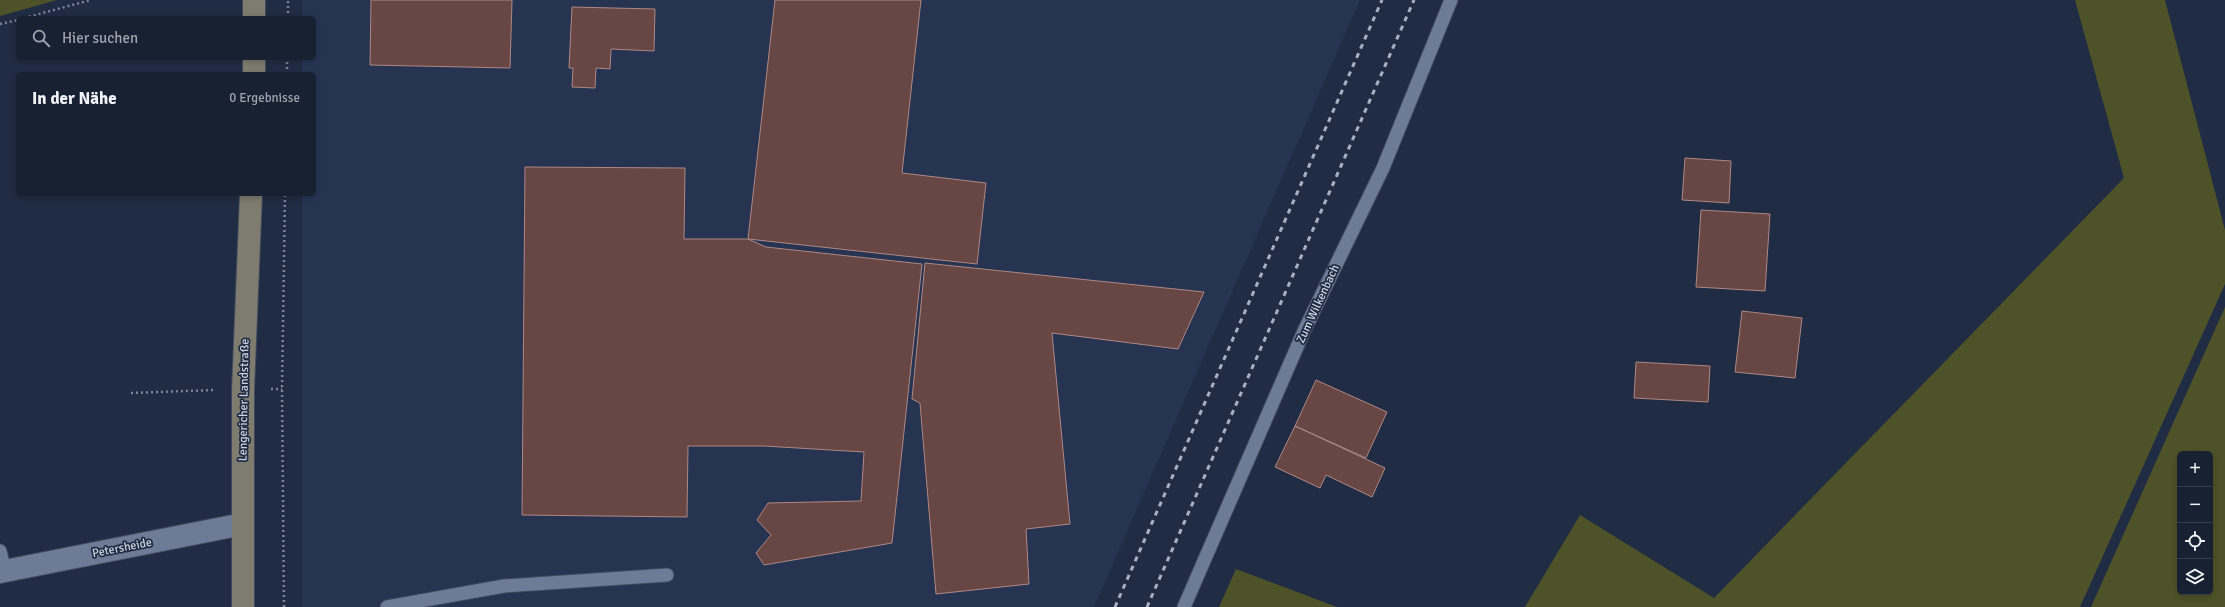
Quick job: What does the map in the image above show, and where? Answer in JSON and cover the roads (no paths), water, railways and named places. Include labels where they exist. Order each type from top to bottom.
[{"type":"main road","points":[[254,0],[254,16]]},
{"type":"main road","points":[[254,60],[254,72]]},
{"type":"main road","name":"Lengericher Landstraße","points":[[243,607],[243,390],[251,196]]},
{"type":"street","name":"Petersheide","points":[[2,565],[243,524]]},
{"type":"lane","name":"Zum Wilkenbach","points":[[1184,607],[1304,331],[1383,168],[1451,0]]},
{"type":"lane","points":[[387,607],[504,586],[667,575]]},
{"type":"railway","points":[[1115,607],[1382,0]]},
{"type":"railway","points":[[1147,607],[1414,0]]}]
